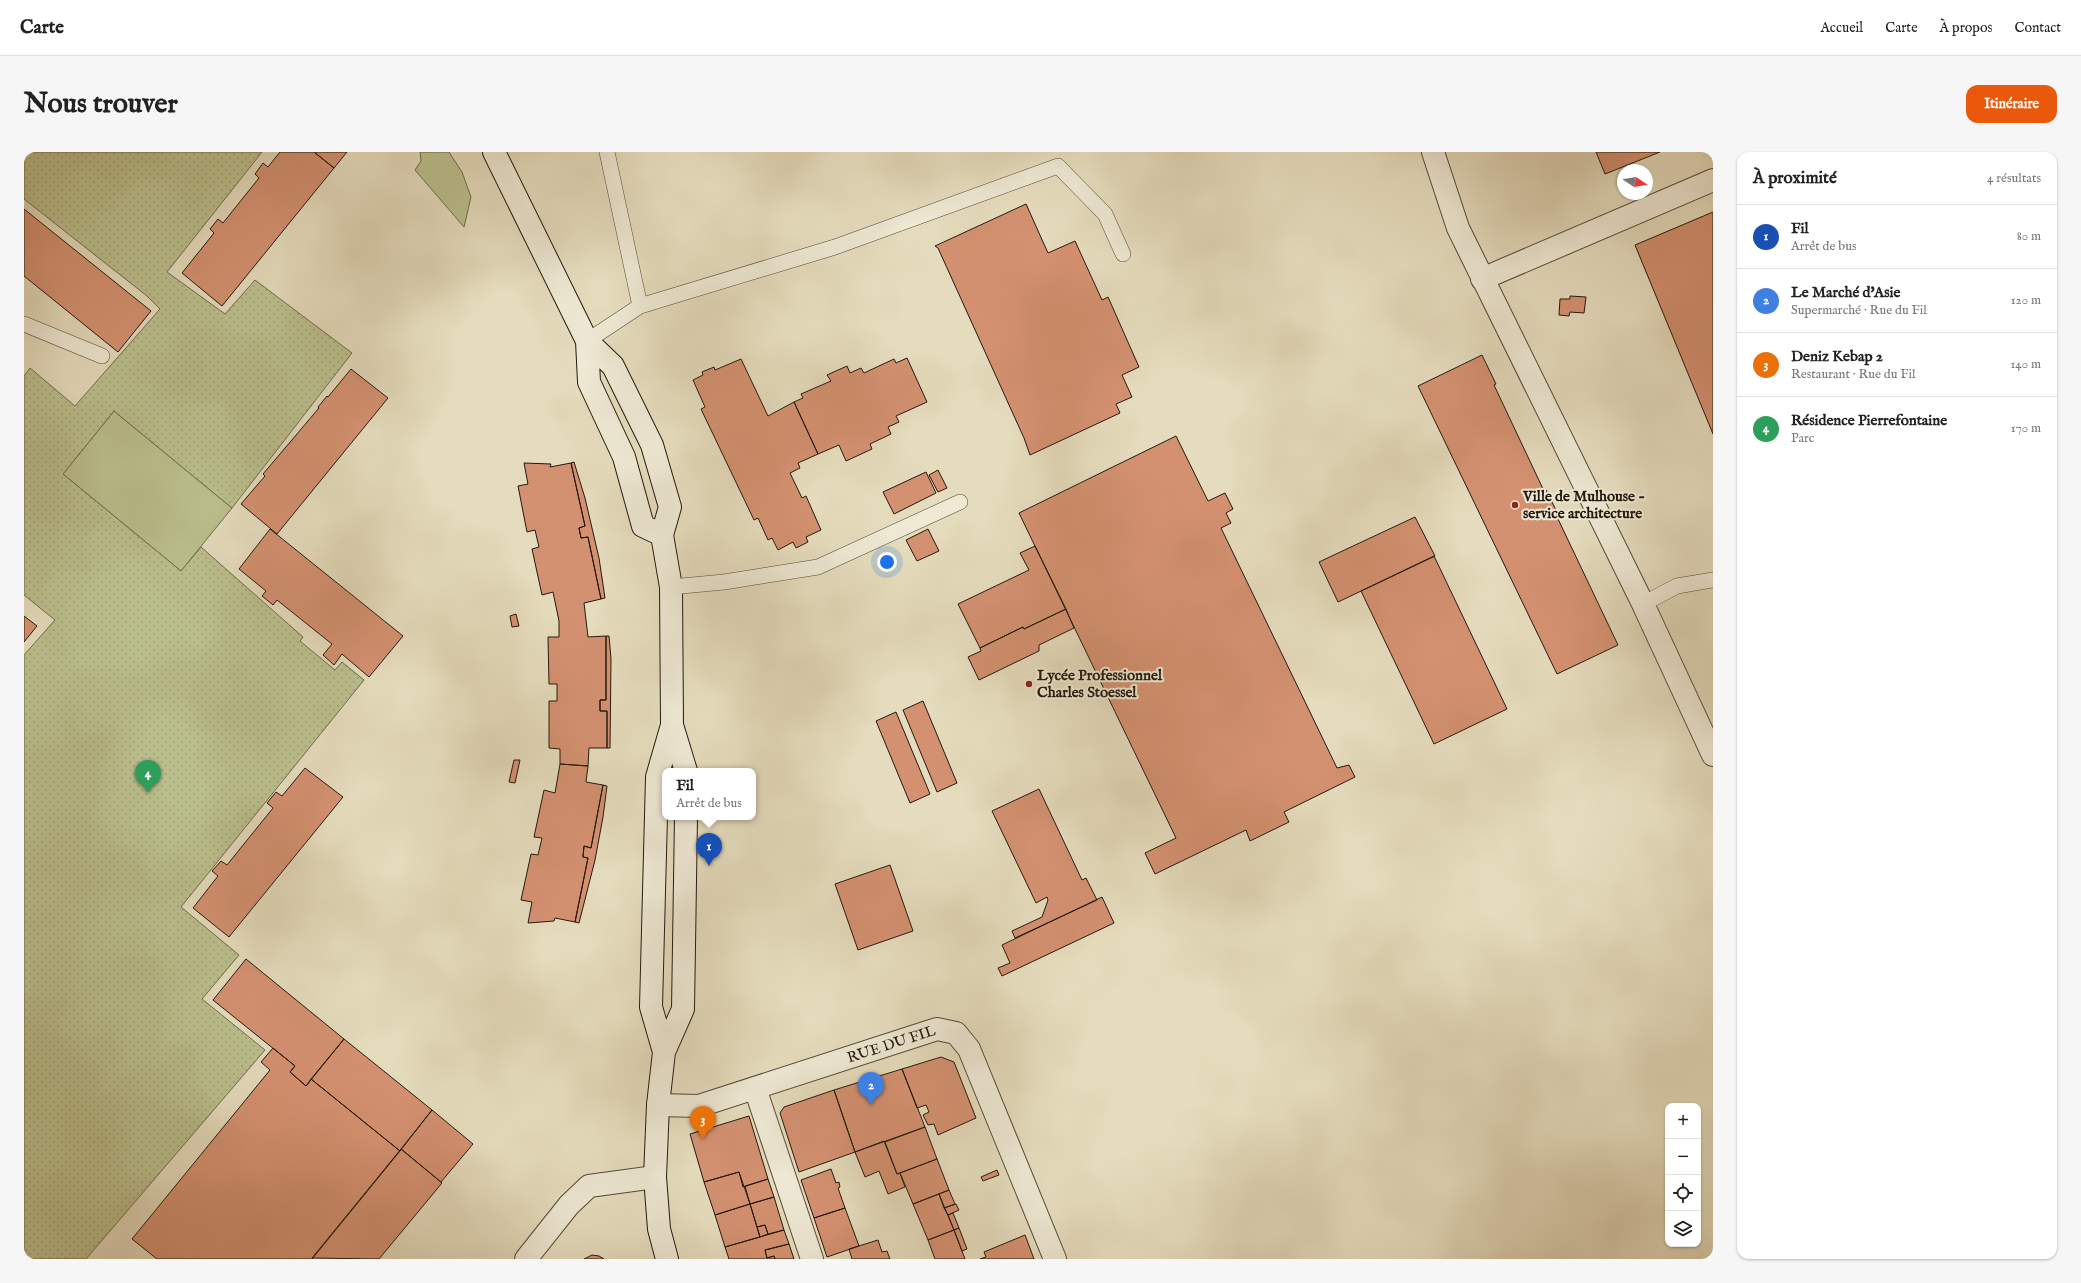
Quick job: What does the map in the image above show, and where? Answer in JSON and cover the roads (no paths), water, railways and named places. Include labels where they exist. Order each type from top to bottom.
[{"type":"street","points":[[494,152],[587,341],[613,366],[652,445],[670,507],[662,536],[671,587],[672,725],[657,777],[651,991],[651,1007],[664,1052]]},
{"type":"street","points":[[1433,152],[1458,228],[1643,604],[1713,755]]},
{"type":"street","points":[[1482,279],[1713,180]]},
{"type":"street","points":[[587,341],[589,382],[624,457],[643,526],[662,536]]},
{"type":"street","points":[[672,725],[685,768]]},
{"type":"street","points":[[667,1259],[659,1229],[655,1176],[658,1105],[664,1052],[683,1009],[686,820]]},
{"type":"street","name":"RUE DU FIL","points":[[658,1105],[699,1106],[937,1029],[956,1033],[969,1049],[1055,1259]]},
{"type":"street","points":[[755,1088],[812,1259]]},
{"type":"street","points":[[526,1259],[569,1205],[589,1186],[655,1176]]},
{"type":"lane","points":[[607,152],[640,306]]},
{"type":"lane","points":[[587,341],[640,306],[835,247],[1058,166],[1105,214],[1123,254]]},
{"type":"lane","points":[[24,324],[102,356]]},
{"type":"lane","points":[[671,587],[724,582],[818,567],[960,502]]},
{"type":"lane","points":[[1643,604],[1677,586],[1713,580]]},
{"type":"place","name":"Ville de Mulhouse - service architecture","points":[[1515,505]]},
{"type":"place","name":"Lycée Professionnel Charles Stoessel","points":[[1029,684]]},
{"type":"place","name":"Résidence Pierrefontaine","points":[[148,793]]},
{"type":"place","name":"Fil","points":[[709,866]]},
{"type":"place","name":"Le Marché d'Asie","points":[[871,1105]]},
{"type":"place","name":"Deniz Kebap 2","points":[[703,1139]]}]
